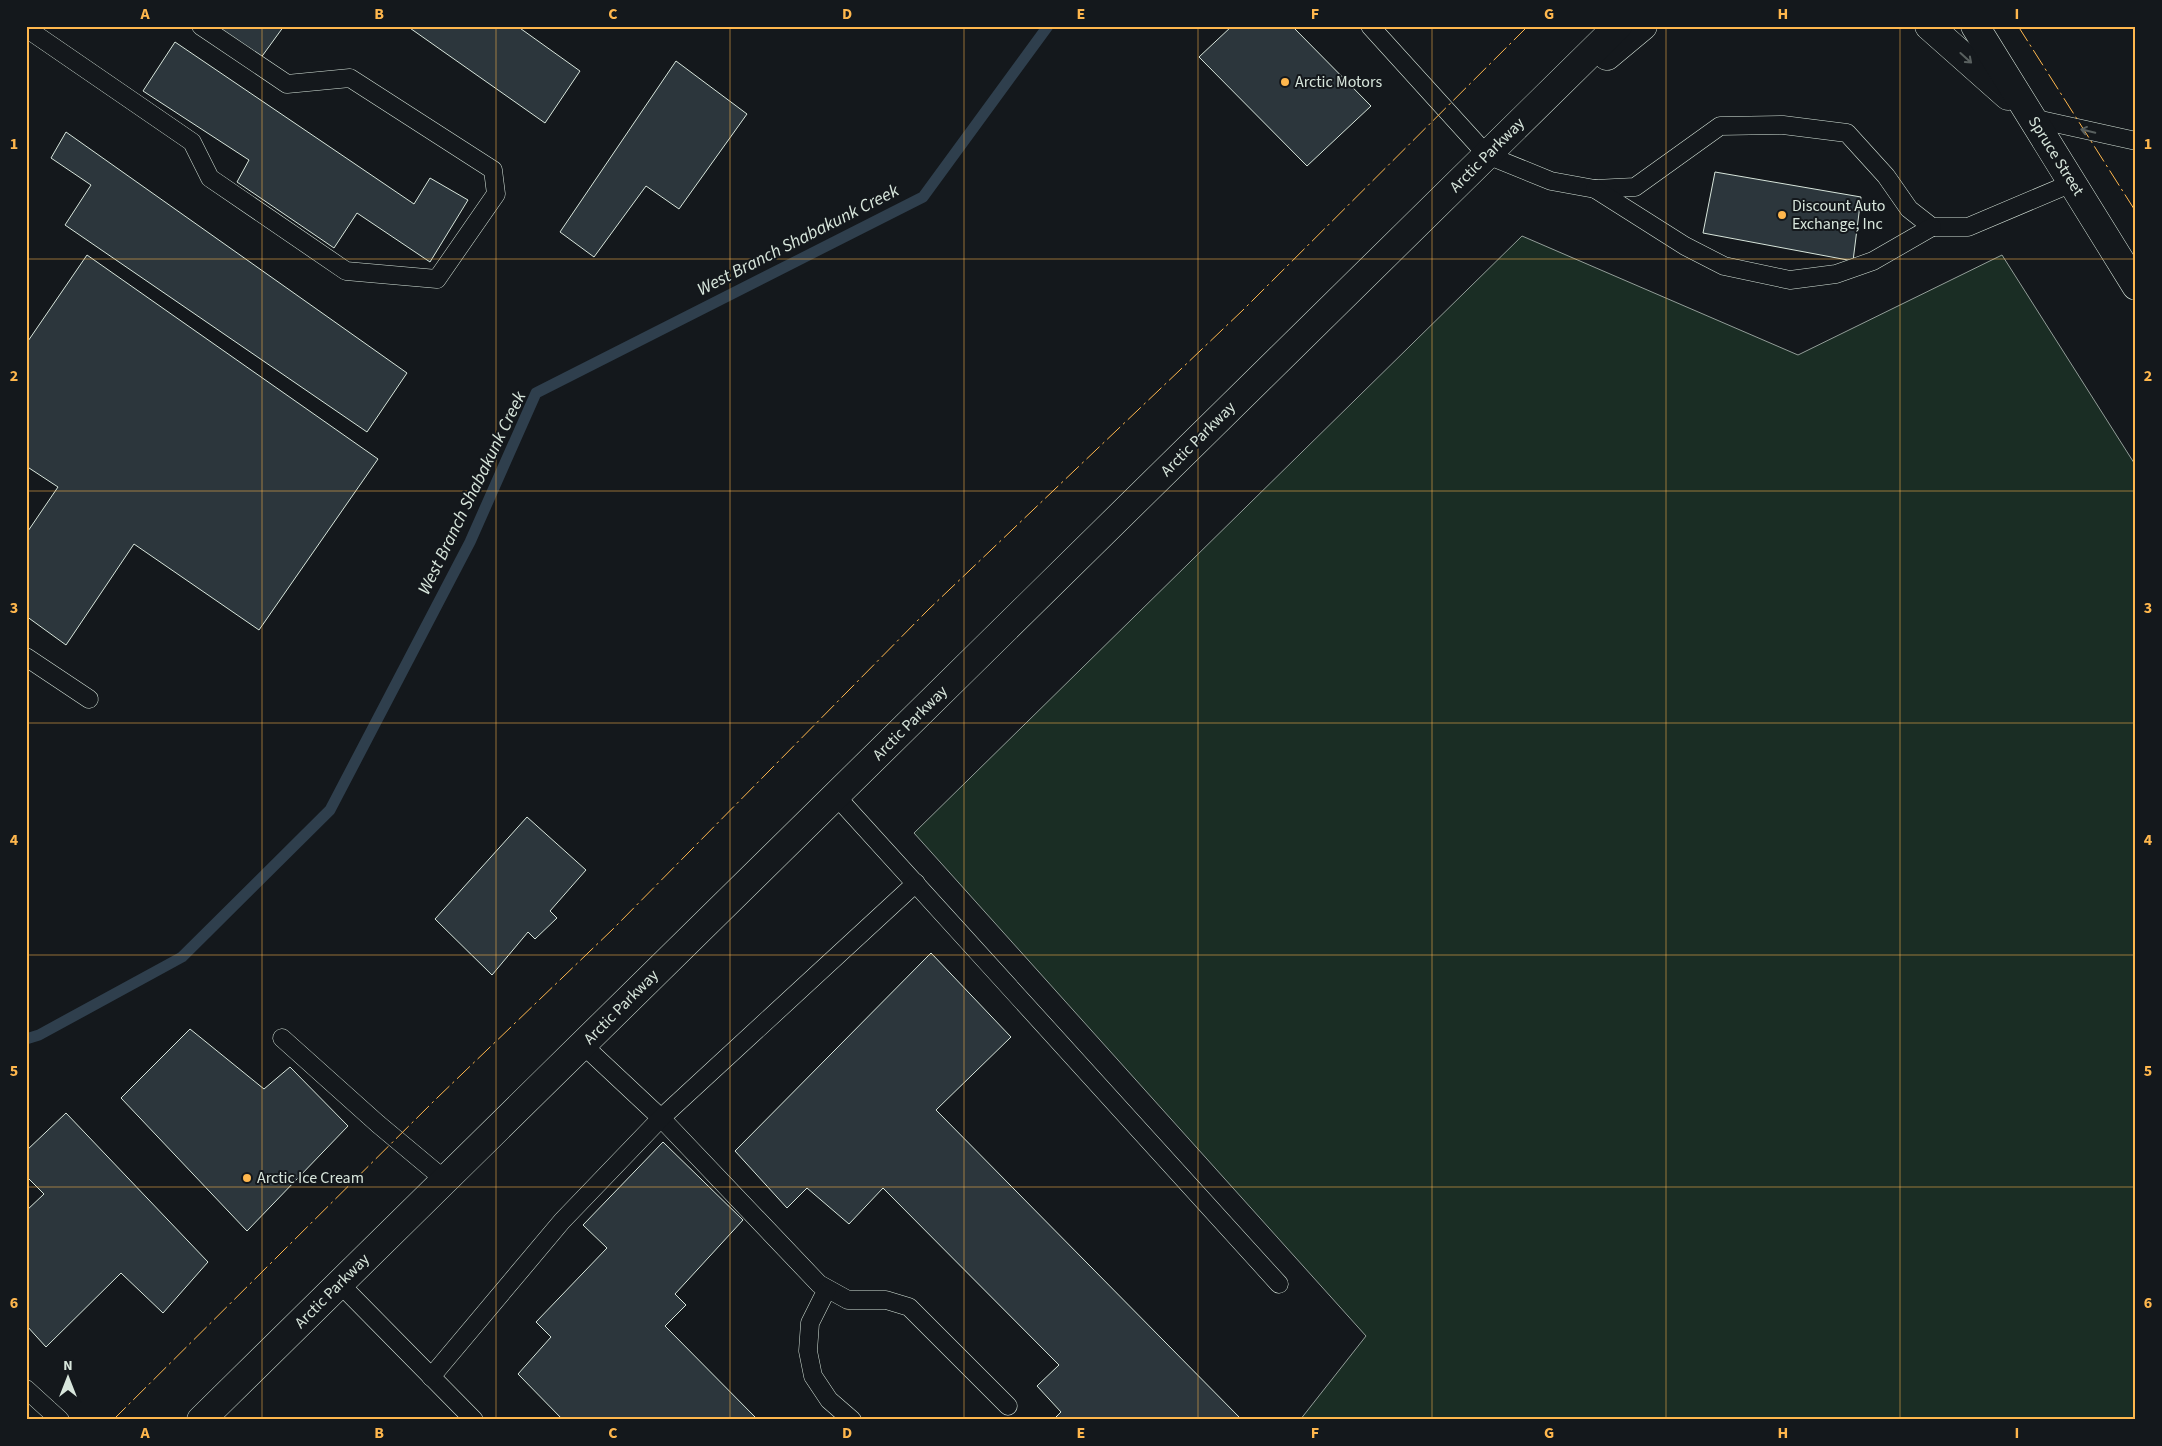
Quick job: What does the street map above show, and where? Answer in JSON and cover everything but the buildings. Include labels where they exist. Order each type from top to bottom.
[{"type":"street","name":"Arctic Parkway","points":[[201,1420],[1618,26]]},
{"type":"street","points":[[1487,155],[1643,26]]},
{"type":"street","points":[[1929,26],[2032,118]]},
{"type":"street","name":"Spruce Street","points":[[1975,26],[2136,286]]},
{"type":"lane","points":[[26,28],[192,142],[210,178],[346,271],[437,279],[496,194],[493,170],[350,78],[287,84],[201,26]]},
{"type":"lane","points":[[1370,26],[1487,155],[1551,181],[1595,189],[1635,187],[1720,126],[1783,125],[1847,134],[1886,176],[1910,209],[1932,227]]},
{"type":"lane","points":[[2032,118],[2136,141]]},
{"type":"lane","points":[[1595,189],[1685,246],[1724,266],[1790,280],[1836,274],[1873,260],[1932,227],[1968,227],[2072,183]]},
{"type":"lane","points":[[26,657],[89,699]]},
{"type":"lane","points":[[836,796],[1279,1284]]},
{"type":"lane","points":[[431,1377],[562,1221],[661,1118],[916,883]]},
{"type":"lane","points":[[282,1038],[378,1124],[445,1180]]},
{"type":"lane","points":[[583,1045],[661,1118],[819,1284],[848,1300],[886,1300],[909,1307],[1008,1406]]},
{"type":"lane","points":[[340,1284],[474,1420]]},
{"type":"lane","points":[[827,1289],[810,1322],[808,1351],[813,1376],[828,1400],[852,1420]]},
{"type":"lane","points":[[26,1389],[60,1420]]},
{"type":"green space","points":[[1522,236],[1798,355],[2002,255],[2136,466],[2136,1420],[1300,1420],[1366,1336],[914,833]]},
{"type":"waterway","name":"West Branch Shabakunk Creek","points":[[26,1039],[39,1035],[182,957],[330,810],[470,542],[536,393],[923,197],[1048,26]]},
{"type":"power","points":[[113,1420],[437,1098],[613,929],[928,610],[1243,310],[1528,26]]},
{"type":"power","points":[[2018,26],[2136,212]]},
{"type":"place","name":"Arctic Motors","points":[[1285,82]]},
{"type":"place","name":"Discount Auto Exchange, Inc","points":[[1782,215]]},
{"type":"place","name":"Arctic Ice Cream","points":[[247,1178]]}]
